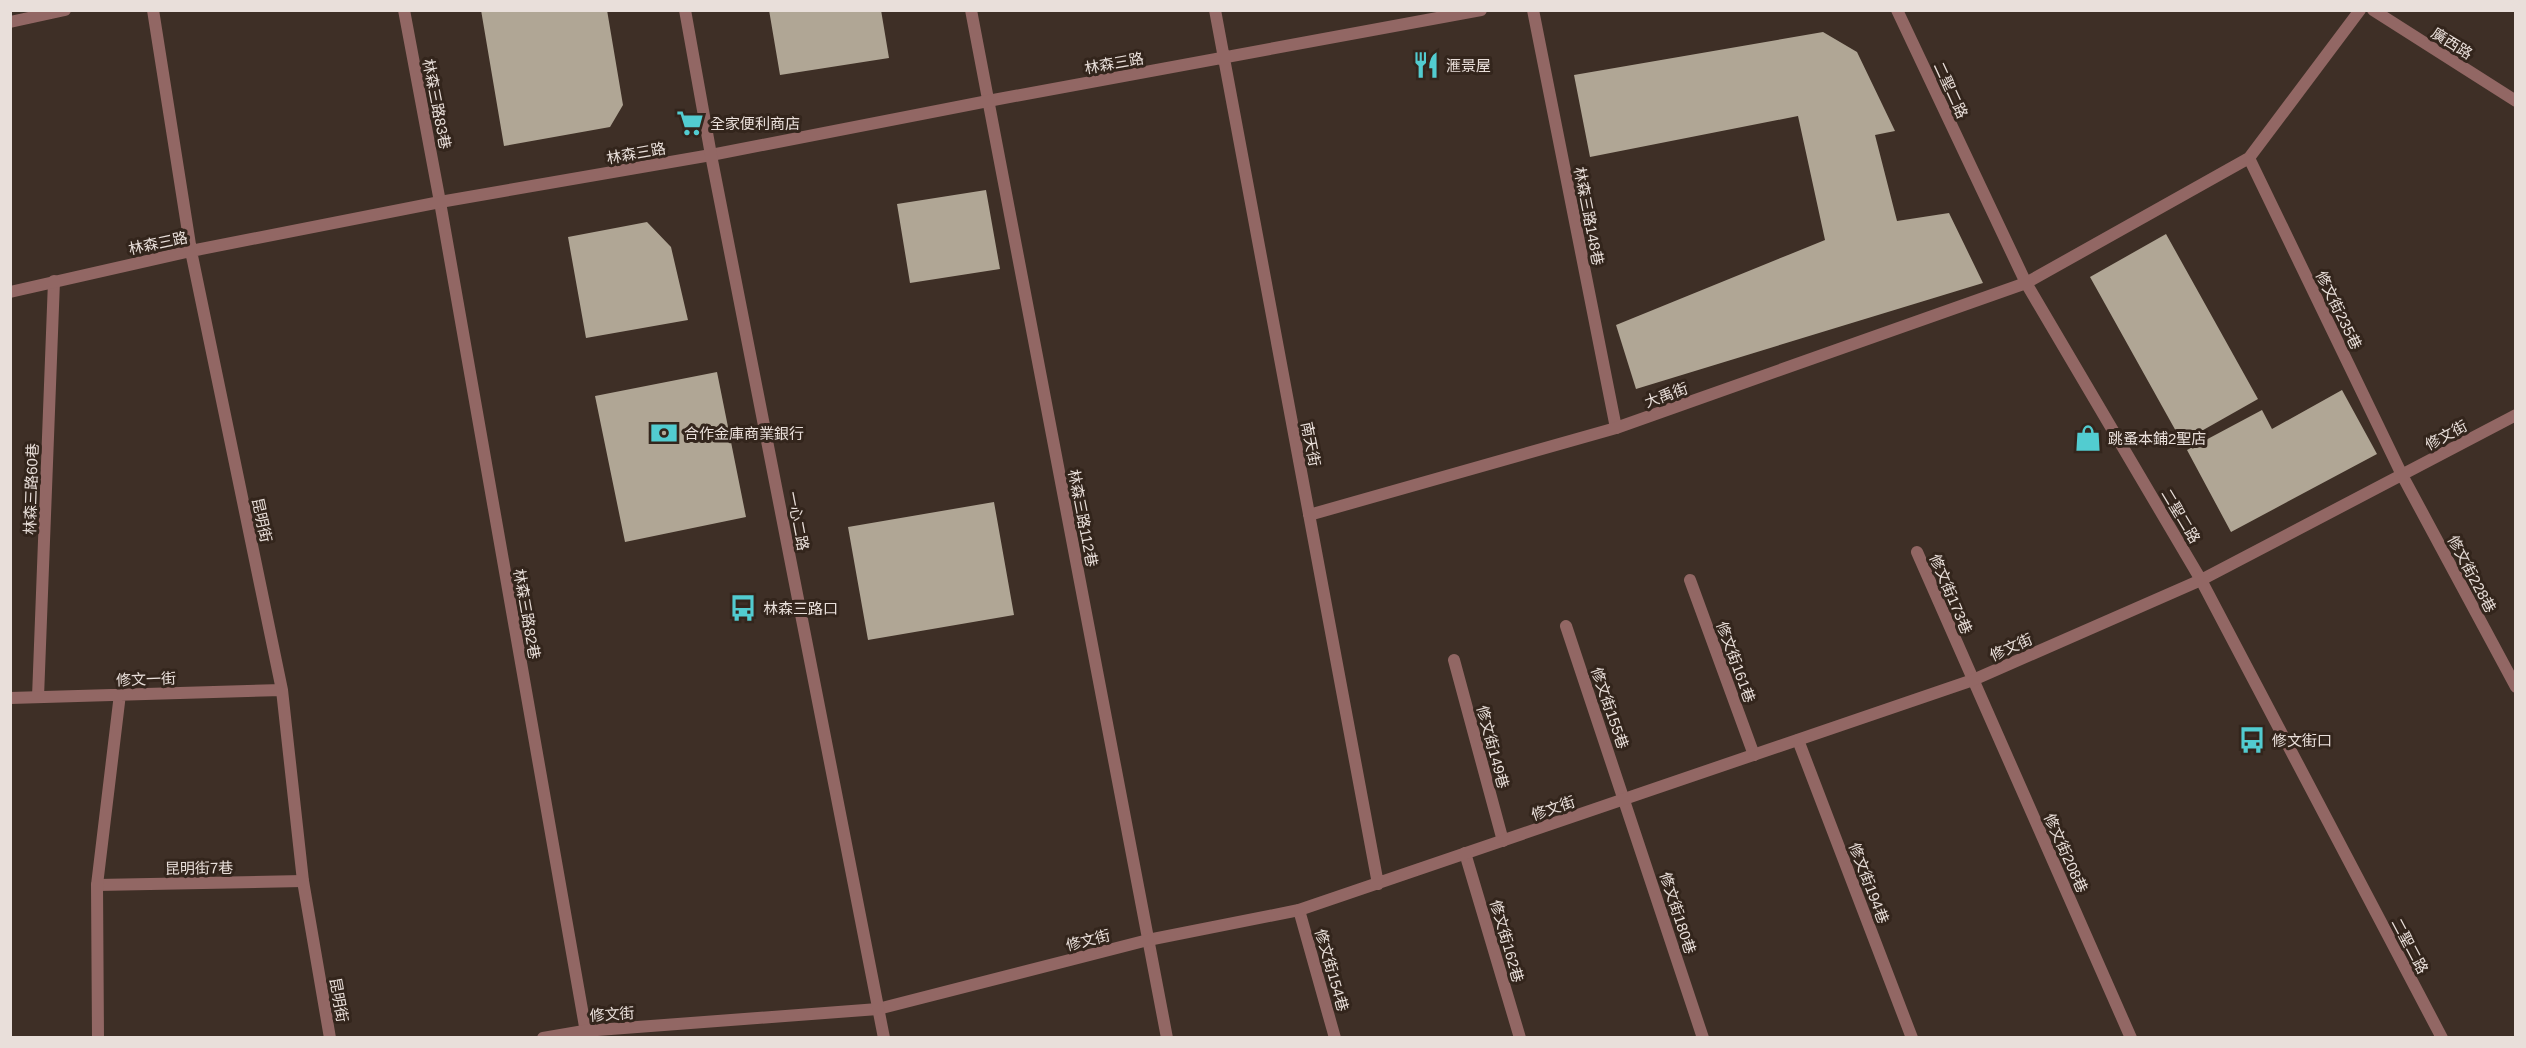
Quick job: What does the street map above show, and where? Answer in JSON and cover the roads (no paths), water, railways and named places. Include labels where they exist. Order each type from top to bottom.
[{"type":"street","points":[[10,22],[65,10]]},
{"type":"street","name":"昆明街","points":[[153,10],[191,251],[282,690],[303,881],[330,1038]]},
{"type":"street","name":"林森三路83巷","points":[[404,10],[440,202]]},
{"type":"street","name":"一心二路","points":[[685,10],[711,155],[884,1038]]},
{"type":"street","name":"林森三路112巷","points":[[971,10],[1167,1038]]},
{"type":"street","name":"南天街","points":[[1215,10],[1378,884]]},
{"type":"street","name":"林森三路","points":[[10,292],[191,251],[440,202],[711,155],[988,100],[1481,10]]},
{"type":"street","name":"林森三路148巷","points":[[1533,10],[1616,428]]},
{"type":"street","name":"二聖二路","points":[[1897,10],[2026,283],[2201,580],[2442,1038]]},
{"type":"street","points":[[2249,158],[2360,10]]},
{"type":"street","name":"廣西路","points":[[2373,10],[2516,101]]},
{"type":"street","name":"大禹街","points":[[1309,515],[1616,428],[2026,283],[2249,158]]},
{"type":"street","name":"修文街235巷","points":[[2249,158],[2402,475]]},
{"type":"street","name":"林森三路82巷","points":[[440,202],[585,1034]]},
{"type":"street","name":"林森三路60巷","points":[[38,697],[54,281]]},
{"type":"street","name":"修文街","points":[[543,1038],[878,1010],[1148,940],[1299,910],[1972,681],[2201,580],[2516,415]]},
{"type":"street","name":"修文街228巷","points":[[2402,475],[2516,687]]},
{"type":"street","name":"修文街173巷","points":[[1917,552],[1972,681]]},
{"type":"street","name":"修文街161巷","points":[[1690,580],[1754,755]]},
{"type":"street","name":"修文街155巷","points":[[1566,626],[1625,799]]},
{"type":"street","name":"修文街149巷","points":[[1454,660],[1503,841]]},
{"type":"street","name":"修文街208巷","points":[[1972,681],[2131,1038]]},
{"type":"street","name":"修文一街","points":[[10,698],[282,690]]},
{"type":"street","points":[[98,1038],[97,885],[120,694]]},
{"type":"street","name":"修文街194巷","points":[[1798,740],[1912,1038]]},
{"type":"street","name":"修文街180巷","points":[[1625,799],[1703,1038]]},
{"type":"street","name":"修文街162巷","points":[[1466,853],[1520,1038]]},
{"type":"street","name":"昆明街7巷","points":[[97,885],[303,881]]},
{"type":"street","name":"修文街154巷","points":[[1299,910],[1335,1038]]},
{"type":"place","name":"滙景屋","points":[[1426,65]]},
{"type":"place","name":"全家便利商店","points":[[690,123]]},
{"type":"place","name":"合作金庫商業銀行","points":[[664,433]]},
{"type":"place","name":"跳蚤本鋪2聖店","points":[[2088,438]]},
{"type":"place","name":"林森三路口","points":[[743,608]]},
{"type":"place","name":"修文街口","points":[[2252,740]]}]
